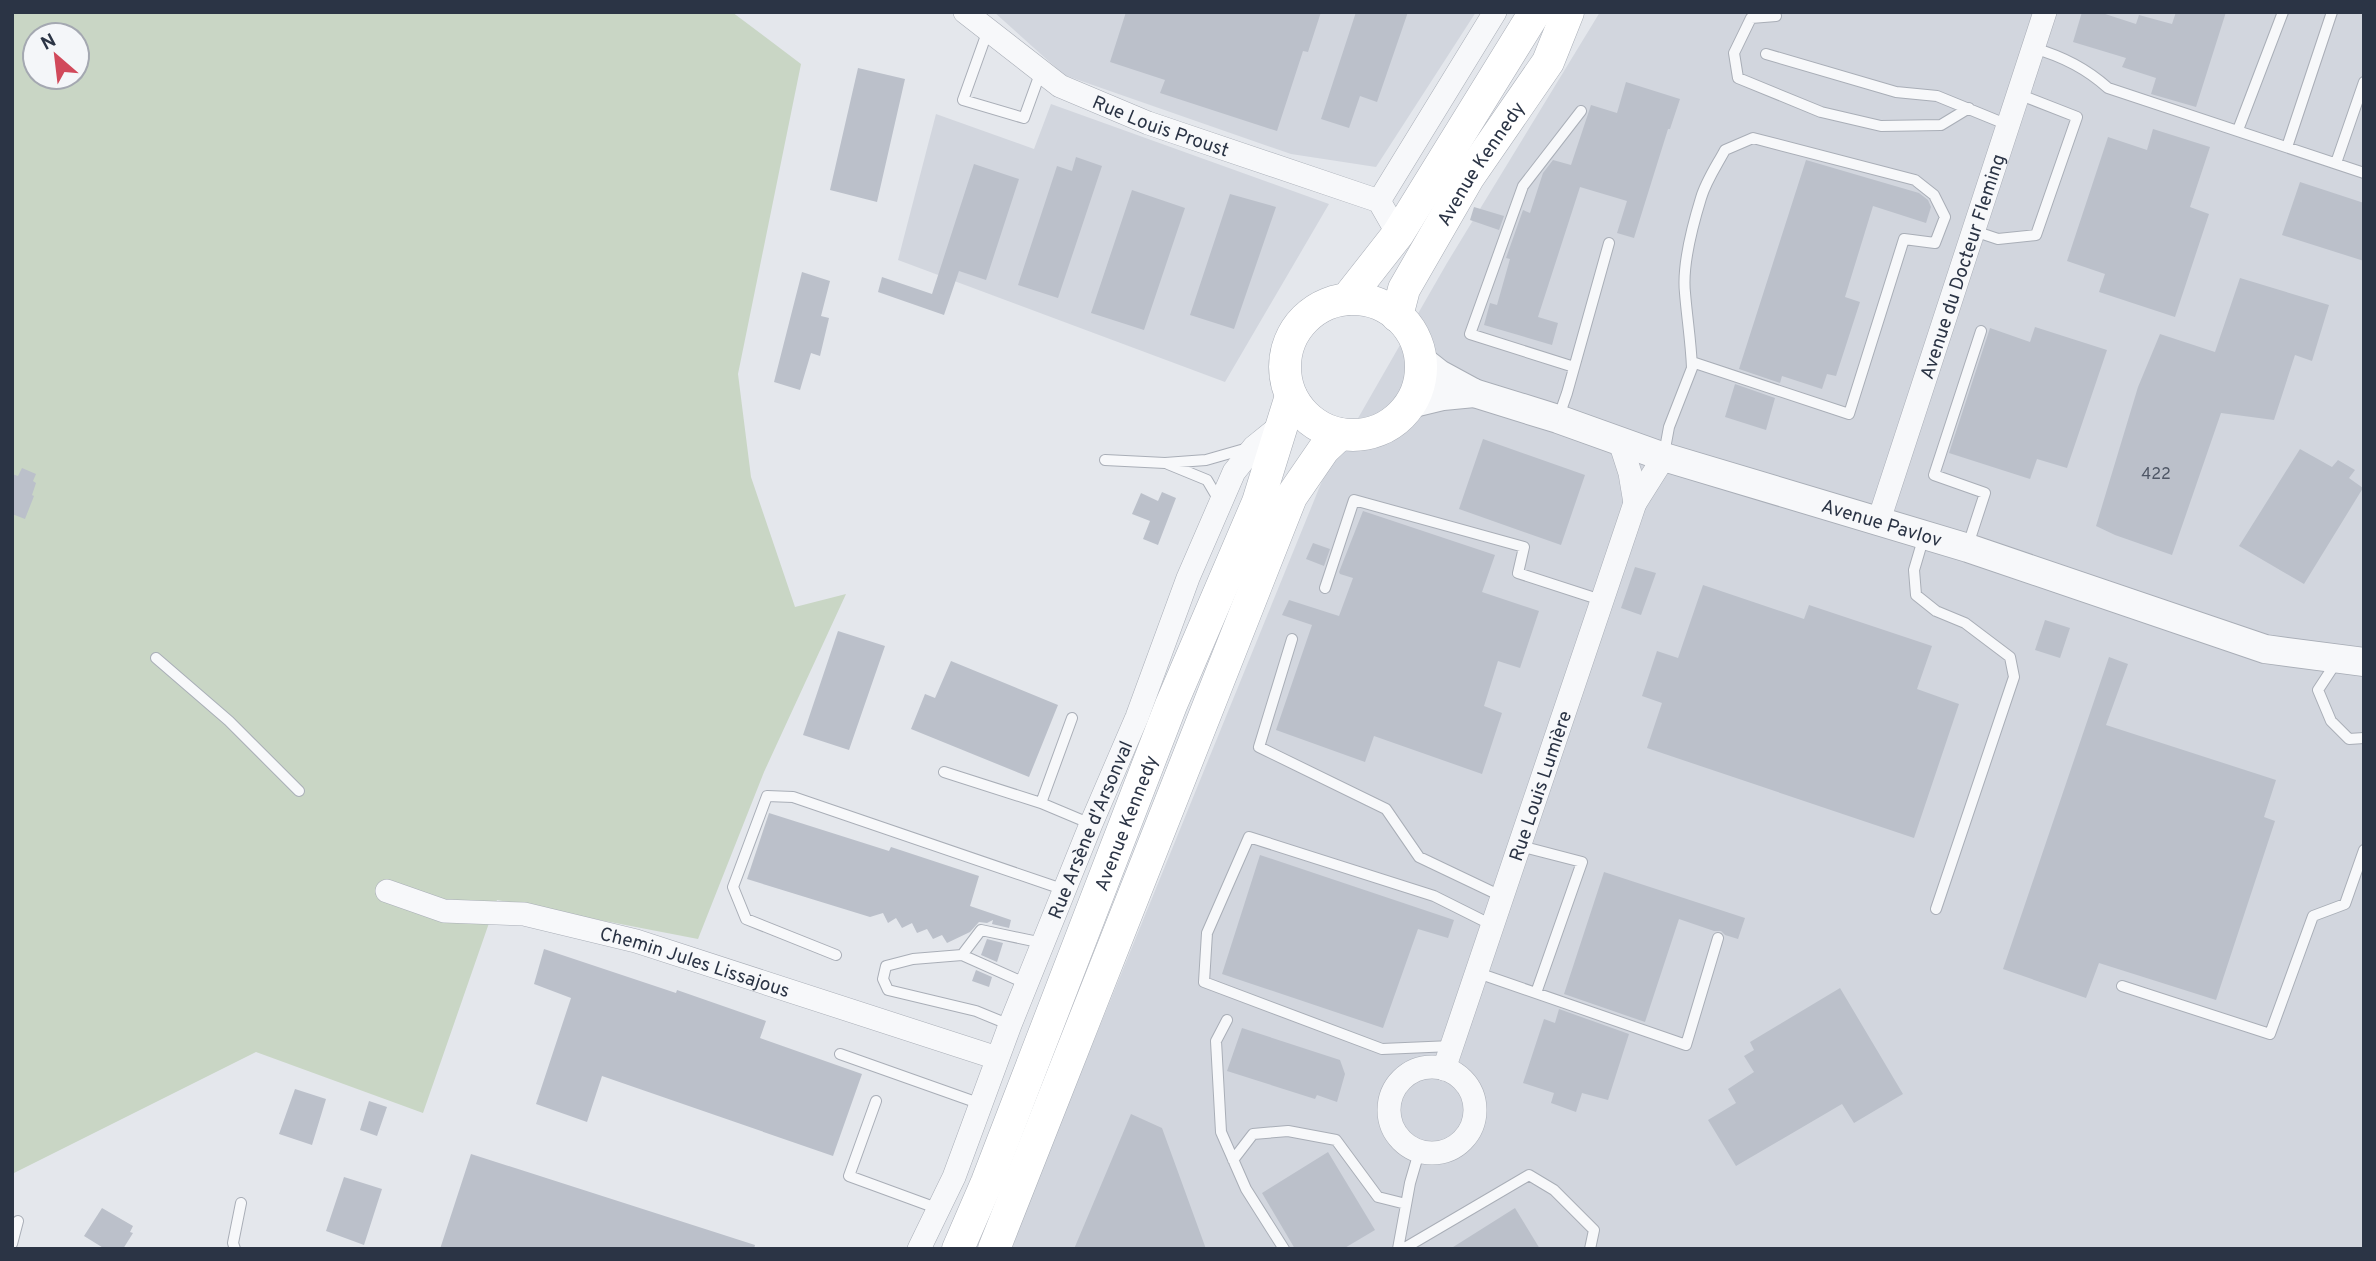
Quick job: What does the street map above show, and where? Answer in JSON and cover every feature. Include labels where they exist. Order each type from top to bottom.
[{"type":"main road","name":"Avenue Kennedy","points":[[1347,299],[1398,234],[1535,12]]},
{"type":"main road","name":"Avenue Kennedy","points":[[1398,316],[1404,289],[1468,178],[1548,62],[1568,12]]},
{"type":"main road","points":[[1347,299],[1365,300],[1398,316],[1417,343],[1420,375],[1410,404],[1396,419],[1380,429],[1360,435],[1340,434],[1320,427],[1303,414],[1291,396],[1285,375],[1286,353],[1294,333],[1307,316],[1326,304],[1347,299]]},
{"type":"main road","name":"Avenue Kennedy","points":[[958,1249],[987,1182],[1171,705],[1258,502],[1291,396]]},
{"type":"main road","name":"Avenue Kennedy","points":[[995,1249],[1290,497],[1315,461],[1340,434]]},
{"type":"street","name":"Rue Louis Proust","points":[[965,12],[1060,86],[1148,123],[1379,201]]},
{"type":"street","points":[[1398,234],[1379,201],[1495,12]]},
{"type":"street","name":"Avenue du Docteur Fleming","points":[[1878,523],[2045,12]]},
{"type":"street","name":"Avenue Pavlov","points":[[1420,359],[1439,374],[1474,393],[1558,419],[1664,457],[1968,548],[2265,649],[2351,661]]},
{"type":"street","name":"Avenue Pavlov","points":[[1410,404],[1443,396],[1474,393]]},
{"type":"street","name":"Rue Arsène d'Arsonval","points":[[919,1249],[954,1177],[1010,1025],[1137,718],[1188,578],[1220,503],[1234,472],[1255,447],[1280,426]]},
{"type":"street","name":"Rue Louis Lumière","points":[[1620,442],[1630,473],[1635,503]]},
{"type":"street","name":"Rue Louis Lumière","points":[[1444,1069],[1635,503],[1664,457]]},
{"type":"street","name":"Avenue Pavlov","points":[[2289,653],[2364,643]]},
{"type":"street","name":"Chemin Jules Lissajous","points":[[387,891],[444,911],[524,914],[636,941],[997,1058]]},
{"type":"street","points":[[1427,1067],[1444,1069],[1458,1075],[1468,1086],[1474,1100],[1475,1115],[1471,1130],[1462,1142],[1449,1150],[1434,1154],[1419,1152],[1404,1143],[1393,1130],[1389,1114],[1391,1098],[1398,1083],[1411,1072],[1427,1067]]},
{"type":"lane","points":[[2238,130],[2283,12]]},
{"type":"lane","points":[[2287,147],[2332,12]]},
{"type":"lane","points":[[1776,16],[1751,18],[1734,53],[1738,78],[1821,112],[1881,126],[1941,125],[1969,108]]},
{"type":"lane","points":[[988,30],[963,100],[1024,118],[1041,71]]},
{"type":"lane","points":[[2033,48],[2054,54],[2090,71],[2108,88],[2364,173]]},
{"type":"lane","points":[[1766,54],[1896,92],[1937,96],[2008,125]]},
{"type":"lane","points":[[2336,163],[2364,82]]},
{"type":"lane","points":[[1974,230],[1998,239],[2036,235],[2077,117],[2018,94]]},
{"type":"lane","points":[[1574,367],[1470,334],[1523,186],[1581,111]]},
{"type":"lane","points":[[1664,457],[1669,427],[1692,368],[1692,362],[1692,340],[1684,291],[1686,261],[1702,196],[1725,150],[1753,138],[1915,180],[1934,195],[1945,218],[1935,243],[1904,239],[1849,414],[1692,362]]},
{"type":"lane","points":[[1558,419],[1609,243]]},
{"type":"lane","points":[[1968,548],[1985,493],[1934,475],[1981,331]]},
{"type":"lane","points":[[1105,460],[1165,463],[1206,460],[1255,447]]},
{"type":"lane","points":[[1165,463],[1207,480],[1220,503]]},
{"type":"lane","points":[[1325,588],[1354,500],[1524,547],[1518,573],[1601,600]]},
{"type":"lane","points":[[1924,536],[1914,570],[1916,595],[1936,611],[1965,623],[2010,657],[2014,677],[1936,909]]},
{"type":"lane","points":[[1292,639],[1259,747],[1386,809],[1419,857],[1503,897]]},
{"type":"lane","points":[[156,658],[229,721],[299,791]]},
{"type":"lane","points":[[2351,661],[2318,690],[2331,720],[2349,739],[2364,738]]},
{"type":"lane","points":[[1041,803],[1072,718]]},
{"type":"lane","points":[[944,772],[1041,803],[1091,824]]},
{"type":"lane","points":[[836,956],[746,919],[733,887],[767,796],[793,797],[1065,890]]},
{"type":"lane","points":[[1452,1046],[1382,1049],[1204,982],[1207,933],[1249,837],[1434,897],[1494,926]]},
{"type":"lane","points":[[1520,845],[1581,862],[1536,993]]},
{"type":"lane","points":[[2122,986],[2270,1034],[2313,916],[2345,904],[2364,850]]},
{"type":"lane","points":[[962,955],[981,930],[1043,943]]},
{"type":"lane","points":[[1478,973],[1685,1045],[1718,938]]},
{"type":"lane","points":[[1010,1025],[976,1011],[888,990],[883,979],[886,966],[913,959],[962,955],[1027,984]]},
{"type":"lane","points":[[1227,1020],[1216,1041],[1221,1132],[1246,1189],[1284,1249]]},
{"type":"lane","points":[[841,1054],[981,1104]]},
{"type":"lane","points":[[876,1101],[849,1176],[939,1209]]},
{"type":"lane","points":[[1233,1160],[1253,1134],[1288,1131],[1336,1140],[1378,1197],[1406,1203]]},
{"type":"lane","points":[[1398,1249],[1419,1152]]},
{"type":"lane","points":[[1403,1249],[1529,1175],[1554,1190],[1594,1230],[1590,1249]]},
{"type":"lane","points":[[234,1249],[241,1203]]},
{"type":"lane","points":[[12,1244],[18,1221]]},
{"type":"shaded area","points":[[994,12],[1476,12],[1376,167],[1291,154],[1064,75]]},
{"type":"shaded area","points":[[1600,12],[2364,12],[2364,1249],[1009,1249],[1322,481],[1447,263]]},
{"type":"shaded area","points":[[1051,104],[1329,204],[1225,382],[898,260],[936,114],[1034,149]]},
{"type":"green space","points":[[12,12],[732,12],[801,64],[738,374],[751,477],[795,607],[846,594],[764,772],[698,939],[497,900],[423,1113],[256,1052],[12,1174]]},
{"type":"building","points":[[1126,12],[1321,12],[1308,52],[1303,51],[1277,131],[1160,93],[1165,80],[1110,62]]},
{"type":"building","points":[[1356,12],[1408,12],[1377,102],[1360,96],[1349,128],[1321,119]]},
{"type":"building","points":[[2082,12],[2099,12],[2136,24],[2139,15],[2172,24],[2176,12],[2226,12],[2196,107],[2151,94],[2156,78],[2122,67],[2126,58],[2073,42]]},
{"type":"building","points":[[858,68],[905,79],[877,202],[830,190]]},
{"type":"building","points":[[1626,82],[1680,99],[1634,238],[1617,233],[1627,201],[1580,187],[1538,317],[1558,323],[1552,345],[1484,325],[1490,303],[1497,305],[1510,259],[1506,258],[1523,210],[1530,213],[1543,173],[1553,160],[1571,165],[1591,105],[1617,113]]},
{"type":"building","points":[[2153,129],[2210,147],[2190,207],[2209,214],[2175,317],[2099,292],[2105,274],[2067,261],[2108,137],[2147,150]]},
{"type":"building","points":[[1076,157],[1102,166],[1058,298],[1018,285],[1057,166],[1072,171]]},
{"type":"building","points":[[1806,160],[1919,193],[1928,200],[1931,207],[1926,223],[1873,206],[1845,297],[1860,302],[1836,376],[1827,374],[1822,389],[1782,376],[1780,383],[1739,369]]},
{"type":"building","points":[[974,164],[1019,179],[986,280],[959,271],[944,315],[878,292],[882,277],[932,294]]},
{"type":"building","points":[[2300,182],[2364,203],[2364,261],[2282,235]]},
{"type":"building","points":[[1132,190],[1185,208],[1144,330],[1091,313]]},
{"type":"building","points":[[1230,194],[1276,207],[1234,329],[1190,315]]},
{"type":"building","points":[[1474,207],[1504,216],[1499,230],[1470,220]]},
{"type":"building","points":[[802,272],[830,281],[821,316],[829,318],[820,356],[811,353],[800,390],[774,382]]},
{"type":"building","points":[[2240,278],[2329,305],[2312,361],[2295,355],[2274,420],[2221,413],[2172,555],[2096,526],[2138,387],[2160,334],[2215,352]]},
{"type":"building","points":[[2035,327],[2107,350],[2067,468],[2037,459],[2030,479],[1949,453],[1990,328],[2030,342]]},
{"type":"building","points":[[1735,384],[1775,398],[1766,430],[1725,417]]},
{"type":"building","points":[[1483,439],[1585,475],[1561,545],[1459,509]]},
{"type":"building","points":[[2300,449],[2332,467],[2338,460],[2355,470],[2349,478],[2363,488],[2304,584],[2239,546]]},
{"type":"building","points":[[22,468],[36,474],[33,481],[36,483],[32,495],[34,496],[25,519],[12,514],[12,474],[18,476]]},
{"type":"building","points":[[1162,492],[1176,498],[1158,545],[1143,539],[1150,521],[1132,514],[1141,493],[1158,501]]},
{"type":"building","points":[[1363,511],[1495,555],[1482,592],[1539,611],[1520,668],[1498,661],[1484,706],[1502,713],[1482,774],[1374,736],[1365,762],[1276,730],[1312,625],[1282,615],[1289,600],[1339,616],[1353,578],[1339,572]]},
{"type":"building","points":[[1313,543],[1330,549],[1324,566],[1306,559]]},
{"type":"building","points":[[1635,567],[1656,573],[1641,615],[1621,608]]},
{"type":"building","points":[[1703,585],[1804,619],[1809,605],[1932,646],[1917,689],[1959,704],[1914,838],[1647,748],[1662,703],[1642,696],[1657,651],[1678,658]]},
{"type":"building","points":[[2045,620],[2070,628],[2060,658],[2035,650]]},
{"type":"building","points":[[838,631],[885,646],[849,750],[803,735]]},
{"type":"building","points":[[2109,657],[2128,664],[2106,725],[2276,780],[2264,817],[2275,821],[2216,1000],[2099,963],[2086,998],[2003,969]]},
{"type":"building","points":[[951,661],[1058,705],[1029,777],[911,729],[925,694],[935,698]]},
{"type":"building","points":[[769,813],[889,851],[891,847],[979,876],[970,906],[1011,920],[1009,928],[992,924],[993,920],[987,923],[979,922],[970,932],[947,943],[942,935],[933,939],[927,929],[917,933],[912,923],[902,928],[896,918],[888,923],[883,913],[870,917],[747,879]]},
{"type":"building","points":[[1260,855],[1454,920],[1448,938],[1418,929],[1383,1028],[1222,974]]},
{"type":"building","points":[[1604,872],[1745,918],[1738,939],[1721,931],[1679,919],[1645,1022],[1564,994]]},
{"type":"building","points":[[987,939],[1003,943],[997,962],[981,955]]},
{"type":"building","points":[[544,949],[766,1021],[760,1038],[862,1074],[833,1156],[602,1076],[587,1122],[536,1104],[571,998],[534,984]]},
{"type":"building","points":[[976,970],[992,977],[989,987],[972,981]]},
{"type":"building","points":[[1840,988],[1903,1094],[1854,1123],[1842,1104],[1736,1166],[1708,1120],[1736,1103],[1728,1089],[1754,1072],[1744,1056],[1754,1050],[1750,1042]]},
{"type":"building","points":[[1559,1009],[1629,1034],[1608,1100],[1582,1093],[1576,1112],[1551,1103],[1554,1093],[1523,1083],[1544,1019],[1555,1023]]},
{"type":"building","points":[[1242,1028],[1340,1060],[1345,1074],[1337,1102],[1317,1095],[1315,1099],[1227,1071]]},
{"type":"building","points":[[295,1089],[326,1099],[312,1145],[279,1134]]},
{"type":"building","points":[[369,1101],[387,1107],[377,1136],[360,1130]]},
{"type":"building","points":[[1131,1114],[1162,1128],[1206,1249],[1074,1249]]},
{"type":"building","points":[[1328,1152],[1375,1230],[1343,1249],[1295,1249],[1262,1193]]},
{"type":"building","points":[[471,1154],[755,1245],[754,1249],[440,1249]]},
{"type":"building","points":[[344,1177],[382,1189],[364,1245],[326,1231]]},
{"type":"building","points":[[102,1208],[133,1226],[130,1232],[133,1233],[123,1249],[105,1249],[84,1236]]},
{"type":"building","points":[[1515,1208],[1540,1249],[1450,1249]]}]
